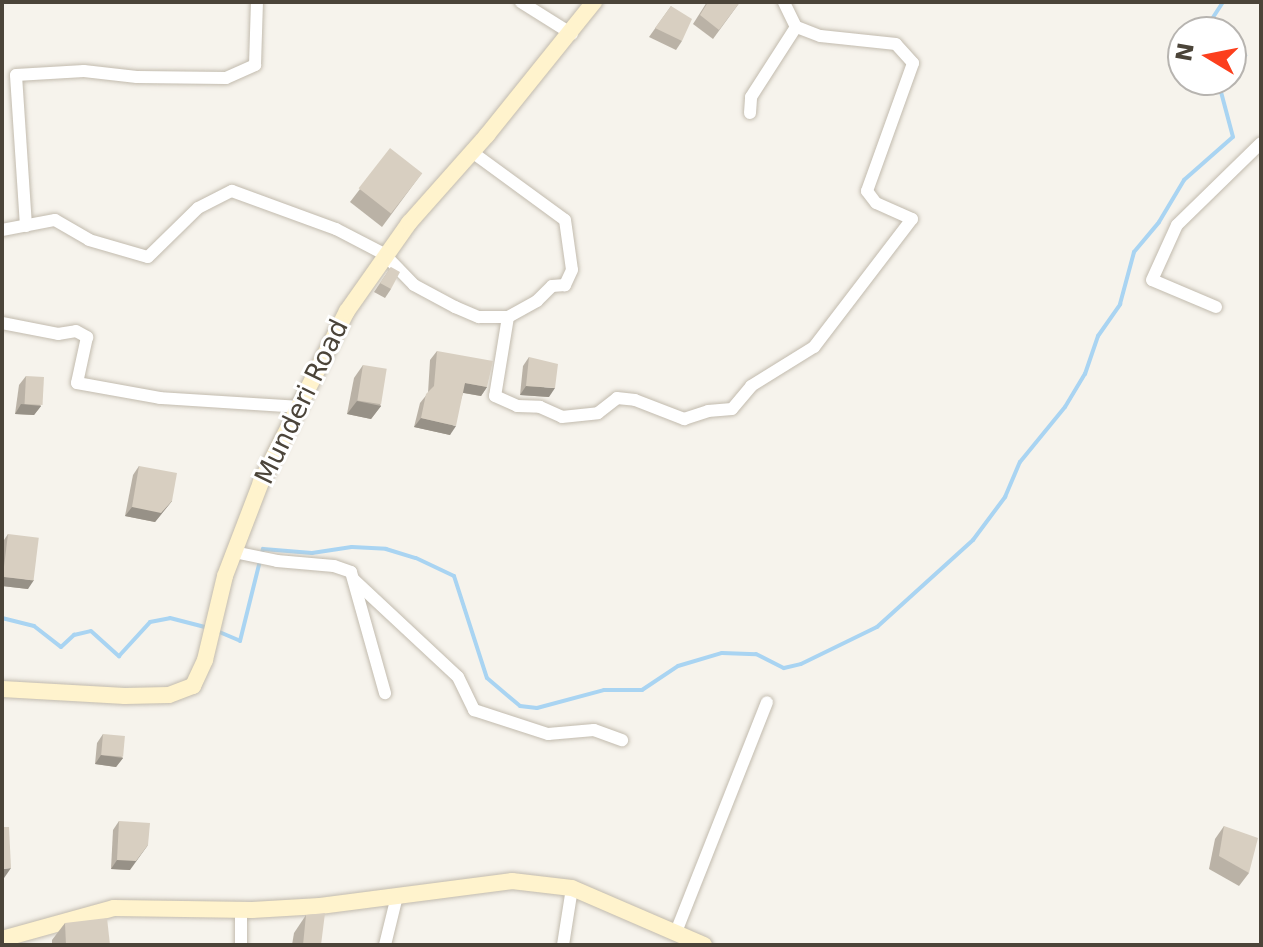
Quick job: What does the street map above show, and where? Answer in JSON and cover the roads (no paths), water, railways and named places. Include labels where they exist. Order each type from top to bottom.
[{"type":"main road","name":"Munderi Road","points":[[2,689],[169,695],[193,686],[214,623],[243,553],[261,482],[347,311],[384,254],[572,34],[594,2]]},
{"type":"main road","points":[[2,939],[114,908],[320,906],[512,881],[572,888],[704,945]]},
{"type":"street","points":[[2,76],[84,71],[137,77],[226,78],[255,65],[257,2]]},
{"type":"street","points":[[521,2],[572,34]]},
{"type":"street","points":[[508,317],[495,396],[517,406],[540,407],[562,417],[598,413],[617,398],[635,400],[684,419],[708,411],[732,409],[751,386],[814,347],[912,219],[876,203],[867,191],[913,63],[896,44],[820,36],[796,27],[784,2]]},
{"type":"street","points":[[750,113],[751,97],[796,27]]},
{"type":"street","points":[[16,75],[26,226]]},
{"type":"street","points":[[1216,307],[1152,280],[1177,225],[1261,143]]},
{"type":"street","points":[[2,230],[55,220],[89,240],[148,257],[198,208],[232,191],[336,229],[384,254],[414,285],[455,307],[479,317],[508,317],[537,301],[552,286],[565,285],[572,270],[565,220],[472,152]]},
{"type":"street","points":[[2,323],[58,334],[76,331],[87,337],[77,383],[160,398],[299,407]]},
{"type":"street","points":[[243,553],[270,560],[334,566],[351,572],[385,693]]},
{"type":"street","points":[[354,580],[458,677],[474,710],[548,734],[594,730],[622,740]]},
{"type":"street","points":[[676,932],[767,702]]},
{"type":"street","points":[[563,945],[572,888]]},
{"type":"street","points":[[385,945],[397,896]]},
{"type":"street","points":[[241,909],[241,945]]},
{"type":"waterway","points":[[1214,16],[1223,2]]},
{"type":"waterway","points":[[217,631],[240,641],[263,549],[312,553],[352,547],[386,549],[416,558],[454,576],[487,678],[520,706],[537,708],[604,690],[642,690],[678,666],[722,653],[756,654],[784,668],[801,664],[877,627],[973,540],[1005,497],[1020,462],[1065,407],[1085,374],[1098,336],[1120,304],[1134,252],[1159,222],[1184,180],[1233,137],[1222,96]]},
{"type":"waterway","points":[[2,618],[34,626],[61,647],[74,635],[91,631],[119,656],[150,622],[170,618],[209,628]]}]
